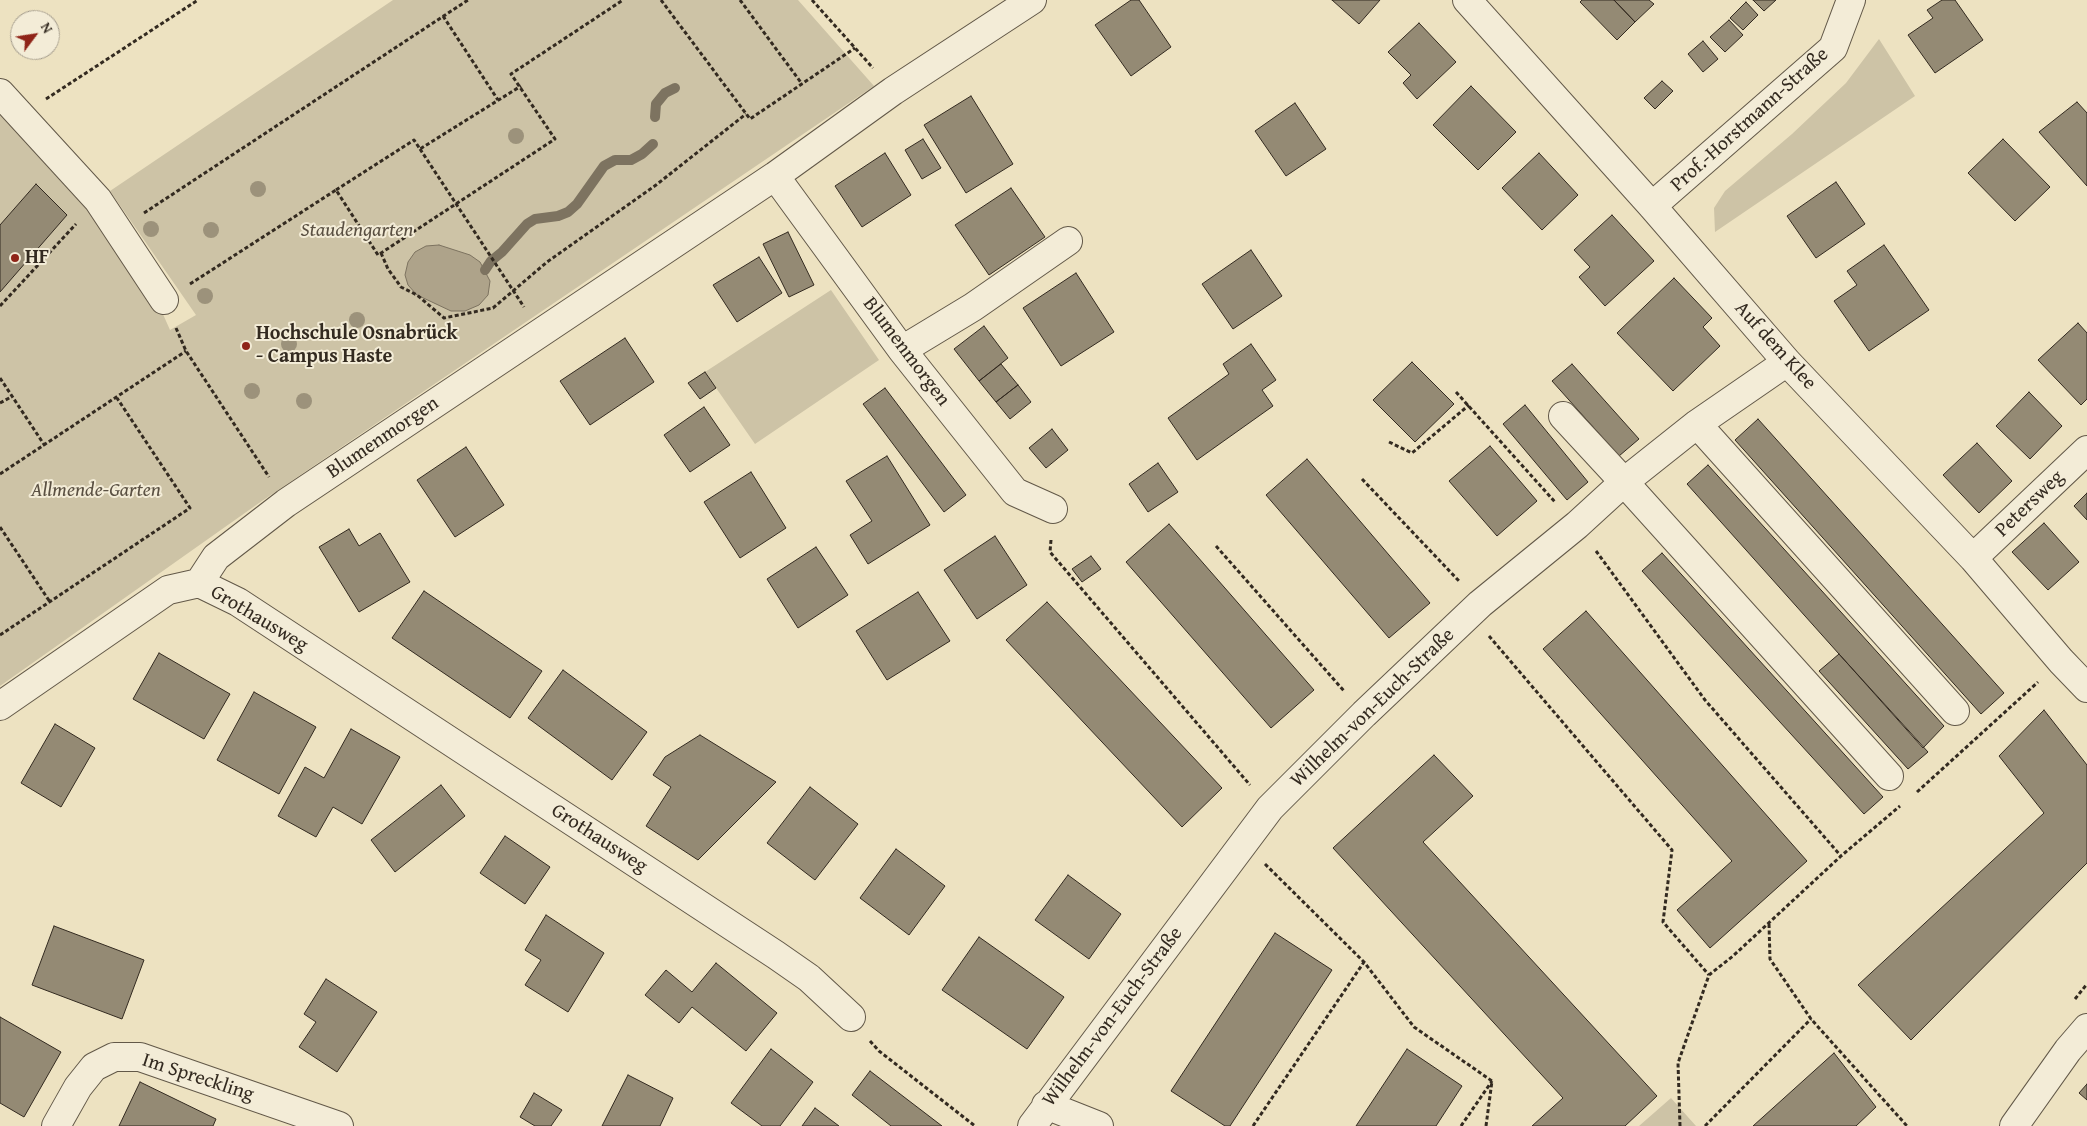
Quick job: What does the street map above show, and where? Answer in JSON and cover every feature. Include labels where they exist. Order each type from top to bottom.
[{"type":"street","name":"Blumenmorgen","points":[[199,583],[216,557],[286,503],[775,176],[893,91],[1032,0]]},
{"type":"street","name":"Auf dem Klee","points":[[1466,0],[1652,206],[1787,362],[1973,558],[2061,661],[2087,688]]},
{"type":"street","name":"Prof.-Horstmann-Straße","points":[[1652,206],[1833,48],[1851,0]]},
{"type":"street","points":[[0,93],[98,200],[164,300]]},
{"type":"street","name":"Blumenmorgen","points":[[775,176],[902,350],[1016,492],[1053,509]]},
{"type":"street","points":[[902,350],[973,307],[1068,241]]},
{"type":"street","name":"Wilhelm-von-Euch-Straße","points":[[1039,1116],[1270,808],[1364,714],[1475,609],[1577,525],[1624,482],[1697,424],[1787,362]]},
{"type":"street","points":[[1563,416],[1889,776]]},
{"type":"street","points":[[1697,424],[1956,711]]},
{"type":"street","name":"Petersweg","points":[[1973,558],[2087,450]]},
{"type":"street","points":[[0,706],[168,590],[199,583]]},
{"type":"street","name":"Grothausweg","points":[[199,583],[238,602],[776,955],[809,978],[851,1017]]},
{"type":"street","points":[[2014,1126],[2068,1050],[2087,1028]]},
{"type":"street","name":"Im Spreckling","points":[[56,1126],[78,1087],[94,1067],[114,1058],[140,1057],[339,1126]]},
{"type":"street","points":[[1039,1116],[1100,1126]]},
{"type":"path","points":[[21,115],[198,0]]},
{"type":"path","points":[[118,230],[468,0]]},
{"type":"path","points":[[336,190],[378,255],[555,139],[521,86],[511,74],[623,0]]},
{"type":"path","points":[[661,0],[750,119],[855,48]]},
{"type":"path","points":[[740,0],[802,84]]},
{"type":"path","points":[[812,0],[893,91]]},
{"type":"path","points":[[443,16],[498,100]]},
{"type":"path","points":[[420,149],[521,86]]},
{"type":"path","points":[[381,252],[388,269],[401,287],[417,295],[444,318],[493,308],[546,262],[656,185],[746,114]]},
{"type":"path","points":[[286,503],[186,351],[164,300],[414,140],[525,308]]},
{"type":"path","points":[[0,306],[98,200]]},
{"type":"path","points":[[0,474],[186,351]]},
{"type":"path","points":[[0,378],[45,446]]},
{"type":"path","points":[[1456,392],[1577,525],[1704,700],[1842,856]]},
{"type":"path","points":[[0,403],[11,397]]},
{"type":"path","points":[[0,635],[190,508],[117,398]]},
{"type":"path","points":[[1389,442],[1412,453],[1469,405]]},
{"type":"path","points":[[1362,479],[1475,609],[1672,850],[1662,922],[1709,976]]},
{"type":"path","points":[[1053,509],[1050,552],[1270,808]]},
{"type":"path","points":[[0,527],[50,602]]},
{"type":"path","points":[[1216,546],[1364,714]]},
{"type":"path","points":[[1916,792],[2061,661]]},
{"type":"path","points":[[1680,1126],[1678,1063],[1709,976],[1842,856],[1902,805]]},
{"type":"path","points":[[1244,842],[1364,962],[1414,1027],[1492,1081]]},
{"type":"path","points":[[1768,923],[1770,959],[1811,1019],[1907,1126]]},
{"type":"path","points":[[1253,1126],[1364,962]]},
{"type":"path","points":[[851,1017],[878,1051],[975,1126]]},
{"type":"path","points":[[1704,1126],[1811,1019]]},
{"type":"path","points":[[1461,1126],[1492,1081]]},
{"type":"path","points":[[1486,1126],[1492,1081]]},
{"type":"green space","name":"Staudengarten","points":[[393,0],[798,0],[874,86],[259,503],[0,686],[0,103],[87,197],[158,303],[170,330],[196,315],[110,191]]},
{"type":"green space","points":[[1879,39],[1915,96],[1715,232],[1714,208],[1725,191],[1792,134],[1846,83]]},
{"type":"green space","points":[[831,290],[879,360],[755,444],[705,372]]},
{"type":"green space","points":[[1671,1098],[1696,1126],[1639,1126]]},
{"type":"shaded area","points":[[439,245],[470,255],[480,262],[490,281],[488,295],[479,305],[465,311],[451,311],[417,295],[408,285],[405,275],[408,262],[415,252],[426,246]]},
{"type":"building","points":[[1131,0],[1139,0],[1171,47],[1131,76],[1095,25]]},
{"type":"building","points":[[1332,0],[1380,0],[1359,24]]},
{"type":"building","points":[[1582,0],[1614,0],[1635,22],[1617,40],[1580,2]]},
{"type":"building","points":[[1614,0],[1649,0],[1654,4],[1635,22]]},
{"type":"building","points":[[1753,0],[1776,0],[1764,11]]},
{"type":"building","points":[[1942,0],[1955,0],[1983,40],[1935,73],[1908,35],[1933,18],[1927,10]]},
{"type":"building","points":[[1746,2],[1758,15],[1743,30],[1730,18]]},
{"type":"building","points":[[1729,20],[1743,35],[1725,52],[1710,37]]},
{"type":"building","points":[[1419,23],[1456,62],[1417,99],[1403,83],[1411,75],[1388,52]]},
{"type":"building","points":[[1703,41],[1718,59],[1703,72],[1688,54]]},
{"type":"building","points":[[1662,81],[1673,91],[1655,109],[1644,98]]},
{"type":"building","points":[[1471,86],[1516,132],[1478,170],[1433,125]]},
{"type":"building","points":[[971,96],[1013,164],[966,193],[924,125]]},
{"type":"building","points":[[2077,102],[2087,113],[2087,186],[2039,132]]},
{"type":"building","points":[[1295,103],[1326,149],[1286,176],[1255,131]]},
{"type":"building","points":[[923,139],[941,168],[922,179],[905,150]]},
{"type":"building","points":[[2003,139],[2050,187],[2015,221],[1968,173]]},
{"type":"building","points":[[885,153],[911,195],[862,227],[835,186]]},
{"type":"building","points":[[1539,153],[1578,195],[1542,230],[1502,188]]},
{"type":"building","points":[[1836,182],[1865,224],[1816,258],[1787,216]]},
{"type":"building","name":"HF","points":[[36,184],[67,215],[0,292],[0,225]]},
{"type":"building","points":[[1011,188],[1045,237],[989,275],[955,225]]},
{"type":"building","points":[[1612,215],[1654,261],[1605,306],[1579,277],[1590,267],[1574,250]]},
{"type":"building","points":[[788,232],[814,285],[789,297],[763,244]]},
{"type":"building","points":[[1884,245],[1929,310],[1869,351],[1834,301],[1857,285],[1847,271]]},
{"type":"building","points":[[1251,250],[1282,296],[1233,329],[1202,284]]},
{"type":"building","points":[[759,257],[782,293],[737,322],[713,285]]},
{"type":"building","points":[[1076,273],[1114,332],[1061,366],[1023,308]]},
{"type":"building","points":[[1674,278],[1712,318],[1703,327],[1720,346],[1673,391],[1617,333]]},
{"type":"building","points":[[2078,323],[2087,333],[2087,399],[2081,405],[2038,360]]},
{"type":"building","points":[[984,326],[1008,358],[979,381],[954,349]]},
{"type":"building","points":[[625,338],[654,382],[590,425],[560,381]]},
{"type":"building","points":[[1251,344],[1276,380],[1262,390],[1273,406],[1197,460],[1168,418],[1229,374],[1223,364]]},
{"type":"building","points":[[1412,362],[1454,404],[1415,442],[1373,400]]},
{"type":"building","points":[[1001,364],[1018,385],[996,402],[979,381]]},
{"type":"building","points":[[1572,364],[1639,439],[1619,456],[1552,381]]},
{"type":"building","points":[[705,372],[716,388],[700,399],[688,383]]},
{"type":"building","points":[[1018,385],[1031,402],[1010,419],[996,402]]},
{"type":"building","points":[[885,388],[966,495],[944,512],[863,404]]},
{"type":"building","points":[[2029,392],[2062,426],[2030,459],[1996,426]]},
{"type":"building","points":[[1525,405],[1588,482],[1567,500],[1503,424]]},
{"type":"building","points":[[704,407],[730,445],[690,472],[664,435]]},
{"type":"building","points":[[1758,419],[2004,693],[1981,714],[1735,440]]},
{"type":"building","points":[[1052,429],[1068,450],[1046,468],[1029,448]]},
{"type":"building","points":[[1977,443],[2012,481],[1979,513],[1943,475]]},
{"type":"building","points":[[1490,446],[1537,501],[1497,536],[1449,481]]},
{"type":"building","points":[[466,447],[504,505],[455,537],[417,480]]},
{"type":"building","points":[[887,456],[930,525],[868,564],[850,535],[872,521],[846,481]]},
{"type":"building","points":[[1307,459],[1430,603],[1389,638],[1266,495]]},
{"type":"building","points":[[1158,463],[1178,492],[1148,512],[1129,484]]},
{"type":"building","points":[[1708,465],[1944,726],[1923,748],[1687,484]]},
{"type":"building","points":[[751,472],[786,528],[740,558],[704,502]]},
{"type":"building","points":[[2087,493],[2087,520],[2074,506]]},
{"type":"building","points":[[2044,523],[2079,562],[2048,590],[2012,552]]},
{"type":"building","points":[[1169,524],[1314,690],[1271,728],[1126,562]]},
{"type":"building","points":[[349,529],[359,546],[380,533],[410,582],[359,612],[319,547]]},
{"type":"building","points":[[995,536],[1027,585],[977,619],[944,570]]},
{"type":"building","points":[[816,547],[848,595],[798,628],[767,579]]},
{"type":"building","points":[[1662,553],[1883,797],[1864,814],[1642,571]]},
{"type":"building","points":[[1091,556],[1101,569],[1082,582],[1072,569]]},
{"type":"building","points":[[424,591],[542,671],[510,718],[392,638]]},
{"type":"building","points":[[918,592],[950,641],[887,680],[856,631]]},
{"type":"building","points":[[1047,602],[1222,788],[1182,827],[1006,640]]},
{"type":"building","points":[[1586,611],[1807,861],[1710,948],[1677,910],[1732,861],[1543,649]]},
{"type":"building","points":[[159,653],[230,694],[204,739],[133,699]]},
{"type":"building","points":[[1839,654],[1928,752],[1908,769],[1819,671]]},
{"type":"building","points":[[563,670],[647,732],[612,780],[528,718]]},
{"type":"building","points":[[254,692],[316,727],[279,794],[217,760]]},
{"type":"building","points":[[2044,710],[2087,765],[2087,863],[1911,1040],[1858,985],[2044,813],[1999,756]]},
{"type":"building","points":[[55,724],[95,748],[61,807],[21,783]]},
{"type":"building","points":[[351,729],[400,757],[362,824],[333,807],[316,837],[278,816],[305,767],[324,778]]},
{"type":"building","points":[[700,735],[776,782],[698,860],[646,826],[671,787],[653,775],[665,757]]},
{"type":"building","points":[[1434,755],[1473,796],[1423,842],[1657,1096],[1625,1126],[1532,1126],[1563,1098],[1333,848]]},
{"type":"building","points":[[441,785],[465,816],[395,872],[371,840]]},
{"type":"building","points":[[810,787],[858,824],[815,880],[767,843]]},
{"type":"building","points":[[505,836],[550,867],[525,904],[480,873]]},
{"type":"building","points":[[896,849],[945,886],[909,935],[860,898]]},
{"type":"building","points":[[1068,875],[1121,914],[1089,959],[1035,920]]},
{"type":"building","points":[[546,915],[604,953],[568,1012],[525,985],[541,960],[525,950]]},
{"type":"building","points":[[54,926],[144,960],[122,1019],[32,985]]},
{"type":"building","points":[[1275,933],[1332,970],[1230,1126],[1225,1126],[1171,1091]]},
{"type":"building","points":[[979,937],[1064,997],[1027,1049],[942,990]]},
{"type":"building","points":[[716,963],[777,1013],[746,1051],[692,1007],[679,1023],[645,995],[666,970],[692,992]]},
{"type":"building","points":[[326,979],[377,1012],[337,1072],[299,1047],[316,1022],[304,1014]]},
{"type":"building","points":[[0,1017],[61,1052],[24,1117],[0,1103]]},
{"type":"building","points":[[771,1049],[813,1082],[780,1126],[762,1126],[731,1103]]},
{"type":"building","points":[[1407,1049],[1462,1086],[1436,1126],[1356,1126]]},
{"type":"building","points":[[1834,1053],[1876,1107],[1856,1126],[1753,1126]]},
{"type":"building","points":[[870,1071],[942,1126],[891,1126],[852,1095]]},
{"type":"building","points":[[628,1075],[673,1098],[660,1126],[602,1126]]},
{"type":"building","points":[[140,1082],[216,1119],[213,1126],[119,1126]]},
{"type":"building","points":[[2087,1084],[2087,1100],[2079,1093]]},
{"type":"building","points":[[534,1093],[562,1110],[551,1126],[535,1126],[520,1117]]},
{"type":"building","points":[[815,1108],[839,1126],[802,1126]]},
{"type":"waterway","points":[[655,117],[656,104],[665,93],[675,88]]},
{"type":"waterway","points":[[485,270],[491,261],[502,252],[527,224],[535,219],[558,216],[568,212],[577,204],[604,166],[615,160],[631,160],[642,154],[653,144]]},
{"type":"place","name":"HF","points":[[15,258]]},
{"type":"place","name":"Hochschule Osnabrück - Campus Haste","points":[[246,346]]},
{"type":"park label","name":"Allmende-Garten","points":[[96,491]]}]
